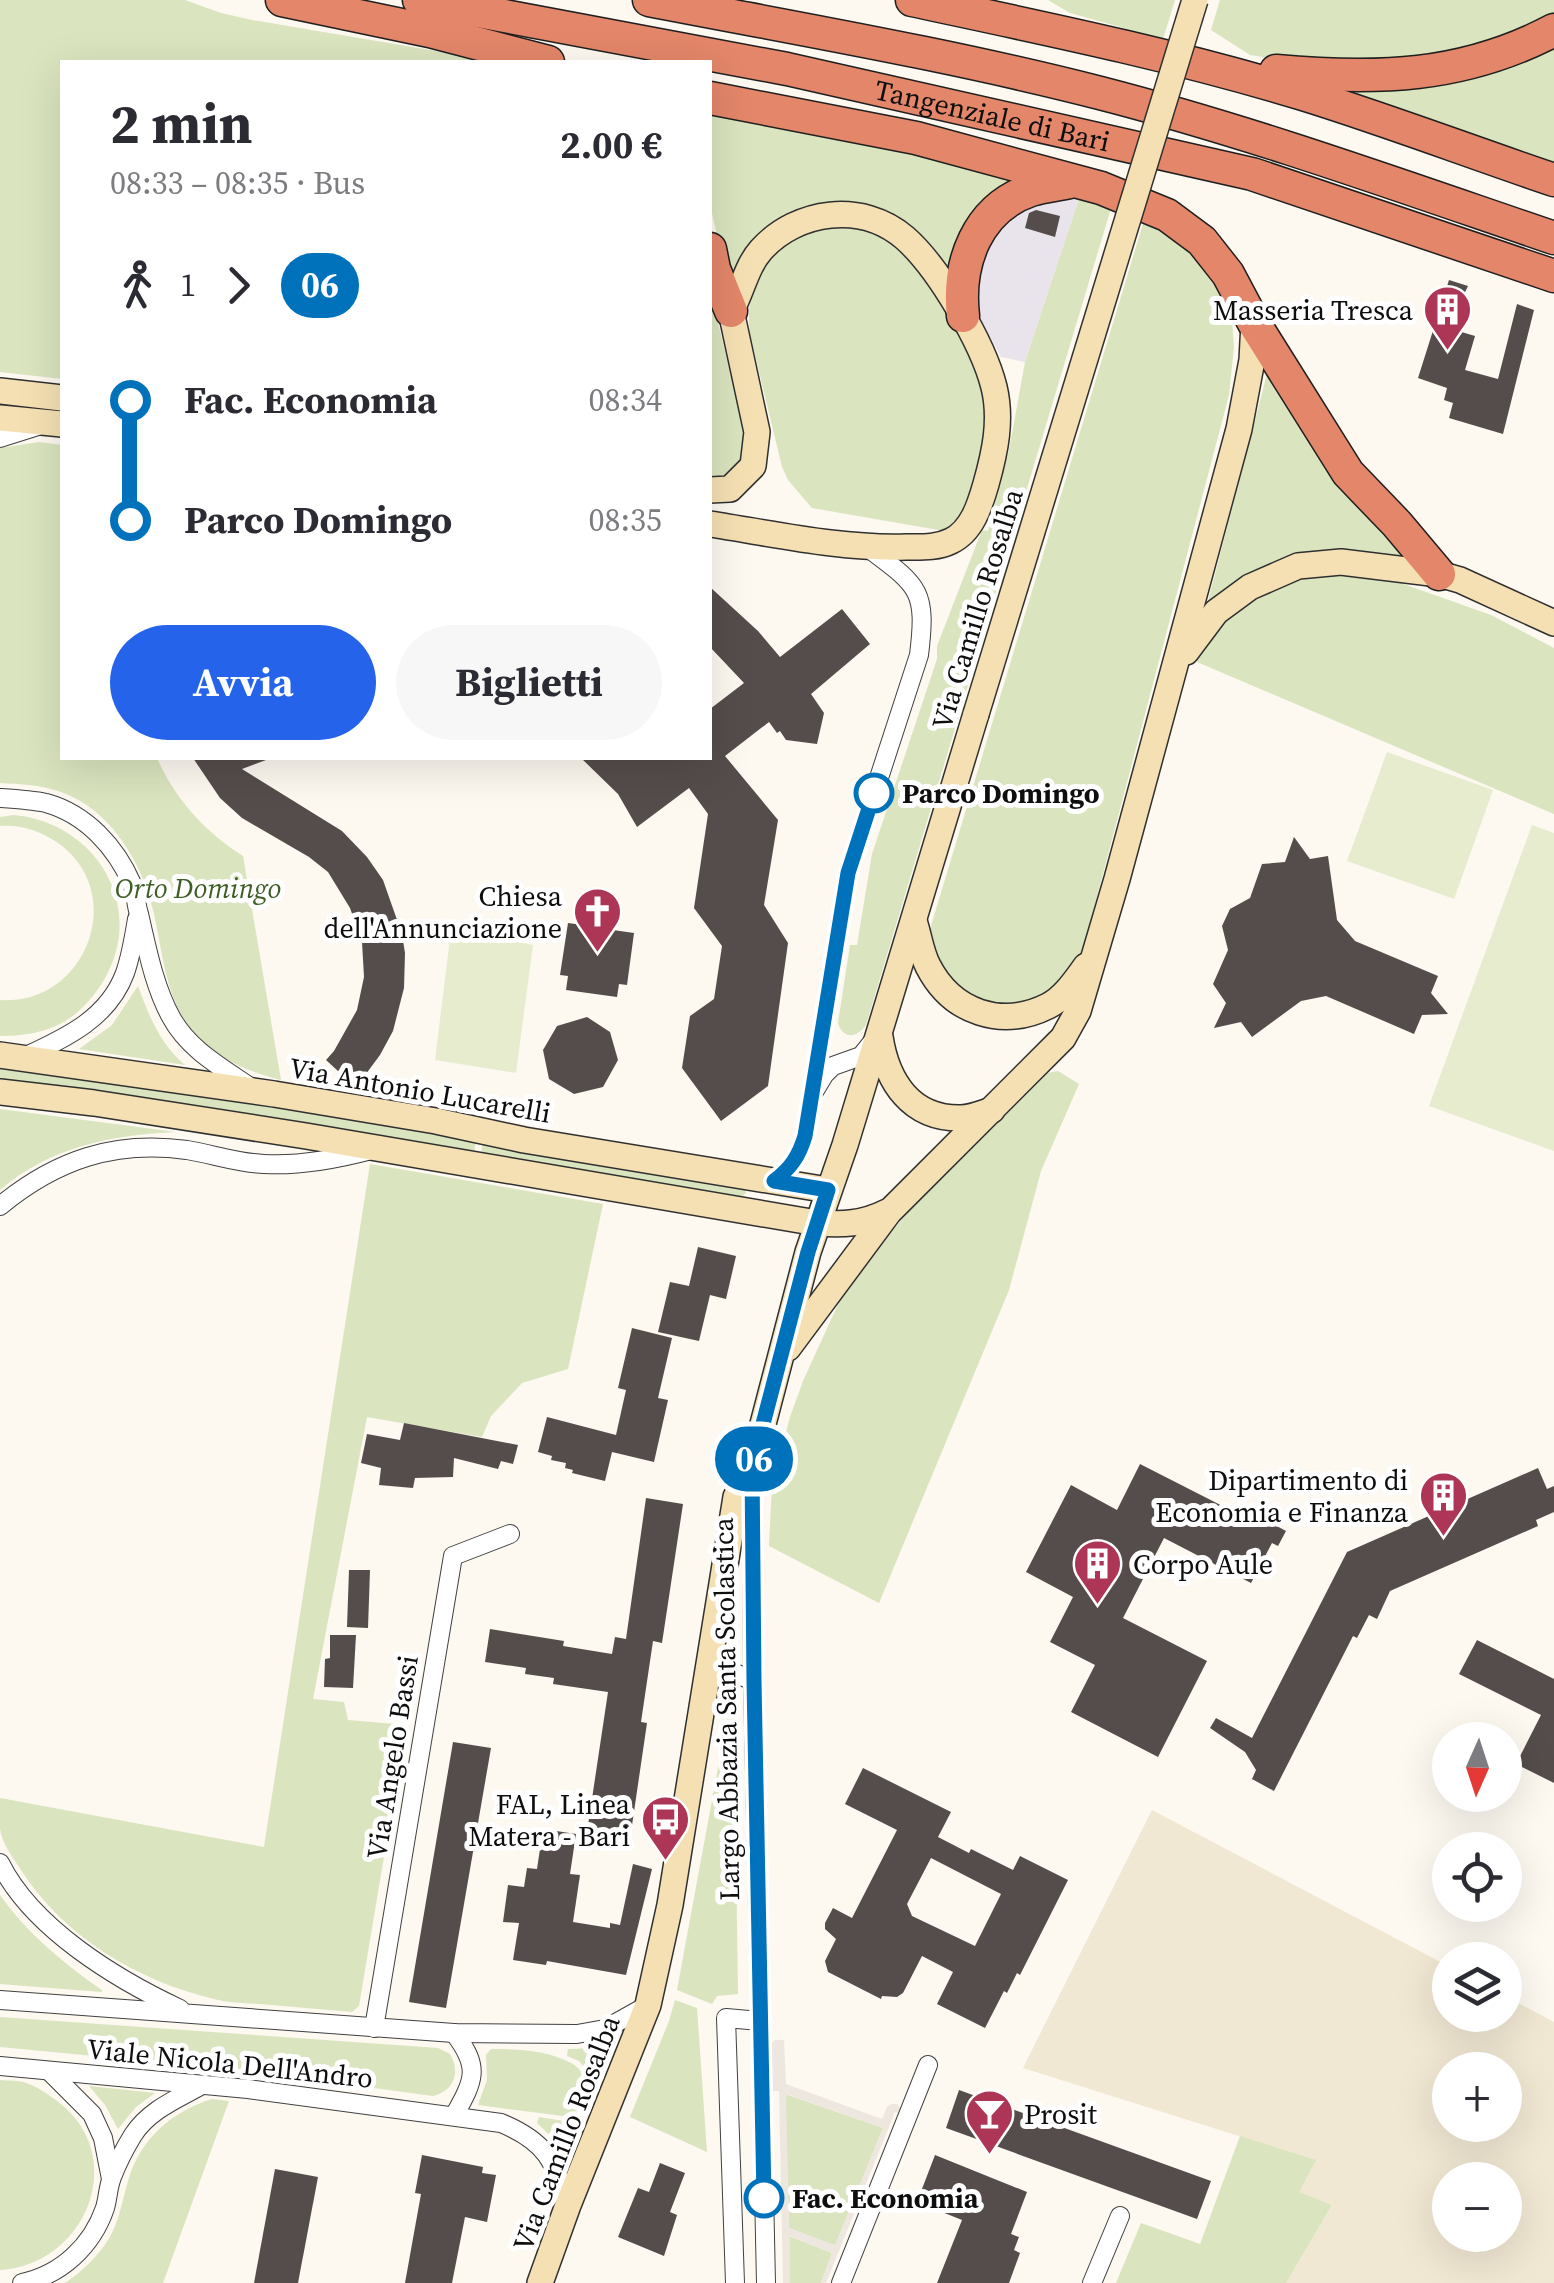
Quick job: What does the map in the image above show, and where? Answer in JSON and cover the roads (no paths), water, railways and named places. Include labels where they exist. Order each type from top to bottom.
[{"type":"highway","points":[[282,0],[430,31],[540,60]]},
{"type":"highway","name":"Tangenziale di Bari","points":[[419,0],[787,68],[1252,174],[1554,276]]},
{"type":"highway","name":"Tangenziale di Bari","points":[[648,0],[964,62],[1098,93],[1259,137],[1554,238]]},
{"type":"highway","points":[[912,0],[1212,68],[1306,95],[1554,180]]},
{"type":"highway","points":[[1035,0],[1079,36]]},
{"type":"highway","points":[[1212,68],[1388,76],[1464,64],[1505,52],[1554,30]]},
{"type":"highway","points":[[712,98],[916,138],[1100,188],[1168,215],[1202,241],[1228,274],[1254,324],[1348,473],[1439,574]]},
{"type":"highway","points":[[962,316],[964,264],[984,224],[1002,206],[1030,190],[1075,181]]},
{"type":"highway","points":[[712,259],[732,311]]},
{"type":"street","name":"Via Camillo Rosalba","points":[[752,1466],[817,1223],[845,1145],[1195,0]]},
{"type":"street","points":[[712,490],[730,489],[753,466],[758,432],[732,311],[748,268],[759,252],[796,223],[820,216],[849,214],[880,222],[903,236],[924,258],[962,316],[994,388],[998,422],[995,450],[977,511],[966,529],[953,540],[932,547],[868,548],[712,524]]},
{"type":"street","points":[[780,1360],[889,1212],[1063,1038],[1078,1011],[1239,430],[1252,360],[1254,324]]},
{"type":"street","points":[[0,392],[60,398]]},
{"type":"street","points":[[0,418],[56,423]]},
{"type":"street","points":[[0,438],[56,423]]},
{"type":"street","points":[[753,1212],[766,1180],[790,1168],[805,1136],[848,873],[919,655],[923,622],[920,597],[904,575],[868,548]]},
{"type":"street","points":[[1177,664],[1216,612],[1250,587],[1298,566],[1341,562],[1439,574],[1554,623]]},
{"type":"street","points":[[1,798],[45,803],[66,811],[90,825],[110,846],[133,886],[159,989],[172,1018],[187,1040],[255,1090]]},
{"type":"street","points":[[12,1056],[75,1033],[101,1012],[127,968],[139,914]]},
{"type":"street","points":[[914,920],[928,966],[937,980],[947,994],[979,1014],[1014,1018],[1050,1005],[1070,988],[1095,954]]},
{"type":"street","points":[[811,1096],[833,1066],[861,1056],[879,1032]]},
{"type":"street","points":[[879,1032],[889,1074],[909,1100],[930,1114],[964,1118],[992,1110]]},
{"type":"street","name":"Via Antonio Lucarelli","points":[[12,1056],[255,1090],[524,1140],[828,1190]]},
{"type":"street","points":[[0,1092],[306,1136],[817,1223],[867,1222],[889,1212]]},
{"type":"street","points":[[0,1206],[52,1169],[113,1150],[184,1150],[262,1164],[344,1157],[376,1148]]},
{"type":"street","name":"Largo Abbazia Santa Scolastica","points":[[648,2005],[670,1905],[736,1497],[752,1466]]},
{"type":"street","name":"Largo Abbazia Santa Scolastica","points":[[752,1466],[766,2283]]},
{"type":"street","name":"Via Angelo Bassi","points":[[374,2028],[453,1556],[510,1534]]},
{"type":"street","points":[[709,1671],[736,1673],[754,1681]]},
{"type":"street","points":[[0,1863],[48,1924],[94,1961],[136,1988],[189,2014]]},
{"type":"street","name":"Viale Nicola Dell'Andro","points":[[0,2000],[454,2033],[577,2034],[605,2029],[648,2005]]},
{"type":"street","name":"Via Camillo Rosalba","points":[[540,2283],[648,2005]]},
{"type":"street","points":[[735,2283],[726,2018],[760,2022]]},
{"type":"street","points":[[454,2033],[472,2061],[471,2086],[454,2116]]},
{"type":"street","points":[[842,2283],[928,2065]]},
{"type":"street","name":"Viale Nicola Dell'Andro","points":[[0,2066],[202,2084],[501,2123],[524,2133],[543,2148],[558,2174],[568,2205]]},
{"type":"street","points":[[49,2070],[92,2114],[103,2138],[111,2179]]},
{"type":"street","points":[[22,2283],[51,2273],[88,2241],[106,2205],[111,2179],[134,2134],[152,2113],[202,2084]]},
{"type":"street","points":[[1092,2283],[1120,2216]]},
{"type":"place","name":"Masseria Tresca","points":[[1448,352]]},
{"type":"place","name":"Parco Domingo","points":[[874,793]]},
{"type":"place","name":"Chiesa dell'Annunciazione","points":[[597,954]]},
{"type":"place","name":"Dipartimento di Economia e Finanza","points":[[1443,1538]]},
{"type":"place","name":"Corpo Aule","points":[[1098,1606]]},
{"type":"place","name":"FAL, Linea Matera - Bari","points":[[665,1862]]},
{"type":"place","name":"Prosit","points":[[989,2156]]},
{"type":"place","name":"Fac. Economia","points":[[764,2198]]},
{"type":"park label","name":"Orto Domingo","points":[[198,888]]}]
